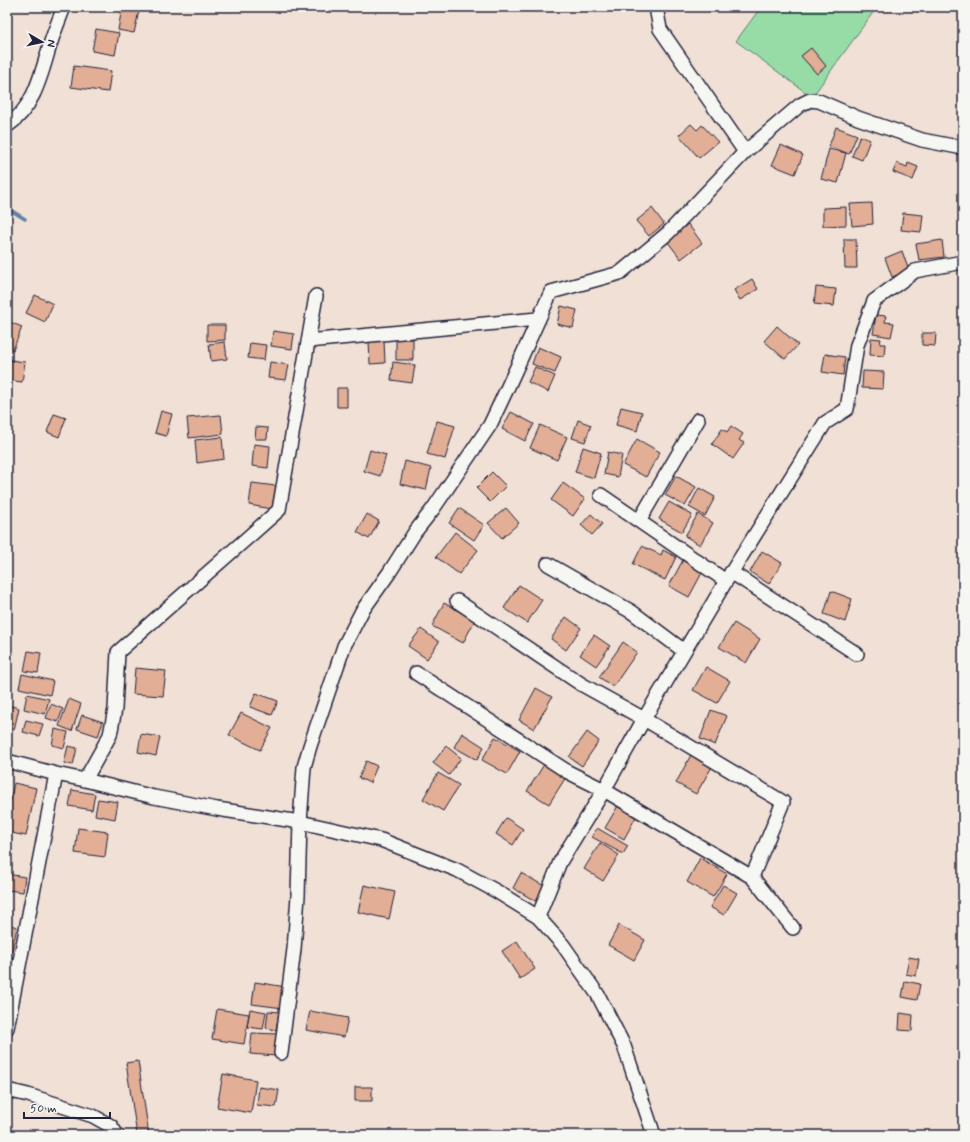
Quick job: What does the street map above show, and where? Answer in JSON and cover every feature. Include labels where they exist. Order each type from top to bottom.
[{"type":"street","points":[[7,126],[23,111],[36,92],[53,36],[64,7]]},
{"type":"street","points":[[656,7],[660,29],[745,152]]},
{"type":"street","points":[[281,1053],[294,949],[304,767],[344,646],[362,611],[490,424],[551,292],[620,273],[668,233],[745,152],[800,105],[810,100],[818,101],[858,118],[922,140],[963,148]]},
{"type":"street","points":[[538,917],[560,862],[604,790],[728,576],[825,423],[847,409],[857,345],[874,301],[916,271],[963,262]]},
{"type":"street","points":[[85,780],[110,735],[115,709],[118,652],[279,510],[316,296]]},
{"type":"street","points":[[308,341],[537,320]]},
{"type":"street","points":[[639,521],[698,420]]},
{"type":"street","points":[[600,495],[639,521],[857,654]]},
{"type":"street","points":[[548,564],[632,612],[684,651]]},
{"type":"street","points":[[457,601],[581,684],[644,719],[783,802],[752,877]]},
{"type":"street","points":[[416,673],[535,752],[568,772],[604,790],[752,877],[793,928]]},
{"type":"street","points":[[7,761],[154,797],[300,822],[381,840],[457,870],[496,891],[538,917],[563,945],[598,995],[624,1046],[654,1135]]},
{"type":"street","points":[[7,1028],[56,774]]},
{"type":"street","points":[[7,1090],[93,1116],[111,1126],[117,1135]]},
{"type":"green space","points":[[761,7],[877,7],[812,97],[736,41]]},
{"type":"building","points":[[122,8],[139,11],[134,33],[118,30]]},
{"type":"building","points":[[96,29],[119,33],[115,55],[92,51]]},
{"type":"building","points":[[811,48],[826,66],[817,74],[801,56]]},
{"type":"building","points":[[74,66],[111,71],[108,92],[71,87]]},
{"type":"building","points":[[691,124],[697,130],[702,125],[718,142],[699,158],[679,135]]},
{"type":"building","points":[[836,127],[857,135],[849,154],[829,146]]},
{"type":"building","points":[[860,136],[870,140],[862,160],[852,156]]},
{"type":"building","points":[[781,145],[803,155],[795,174],[772,165]]},
{"type":"building","points":[[829,149],[846,153],[838,183],[821,179]]},
{"type":"building","points":[[897,163],[907,167],[908,163],[918,167],[913,180],[893,172]]},
{"type":"building","points":[[872,203],[873,224],[852,226],[850,204]]},
{"type":"building","points":[[846,207],[846,225],[823,226],[823,208]]},
{"type":"building","points":[[652,208],[664,224],[649,236],[636,221]]},
{"type":"building","points":[[903,213],[923,215],[921,232],[901,230]]},
{"type":"building","points":[[688,224],[702,243],[681,259],[667,241]]},
{"type":"building","points":[[844,239],[856,239],[857,268],[845,268]]},
{"type":"building","points":[[942,240],[944,257],[919,260],[916,244]]},
{"type":"building","points":[[902,251],[909,271],[892,277],[885,258]]},
{"type":"building","points":[[752,279],[758,289],[740,300],[734,290]]},
{"type":"building","points":[[816,287],[836,289],[834,306],[814,304]]},
{"type":"building","points":[[35,295],[53,304],[45,322],[26,313]]},
{"type":"building","points":[[561,306],[577,310],[573,328],[557,324]]},
{"type":"building","points":[[876,315],[886,316],[885,322],[894,323],[891,337],[873,334]]},
{"type":"building","points":[[7,321],[22,327],[13,350],[7,348]]},
{"type":"building","points":[[207,325],[225,325],[225,340],[207,341]]},
{"type":"building","points":[[777,326],[798,345],[785,359],[764,341]]},
{"type":"building","points":[[273,331],[294,334],[292,349],[271,346]]},
{"type":"building","points":[[922,333],[936,333],[935,346],[922,345]]},
{"type":"building","points":[[871,338],[881,339],[880,344],[885,344],[884,356],[870,355]]},
{"type":"building","points":[[396,339],[413,339],[413,360],[396,360]]},
{"type":"building","points":[[384,340],[385,363],[370,364],[369,341]]},
{"type":"building","points":[[225,342],[227,359],[211,361],[209,344]]},
{"type":"building","points":[[250,343],[266,345],[264,360],[248,358]]},
{"type":"building","points":[[538,347],[561,357],[555,373],[532,364]]},
{"type":"building","points":[[825,354],[845,357],[843,375],[822,372]]},
{"type":"building","points":[[10,360],[25,362],[22,382],[7,380]]},
{"type":"building","points":[[270,362],[289,365],[286,380],[268,378]]},
{"type":"building","points":[[393,362],[415,365],[412,383],[391,380]]},
{"type":"building","points":[[535,367],[555,376],[548,392],[528,382]]},
{"type":"building","points":[[863,371],[884,372],[883,389],[862,388]]},
{"type":"building","points":[[337,388],[347,388],[347,407],[337,407]]},
{"type":"building","points":[[621,407],[642,412],[637,431],[616,425]]},
{"type":"building","points":[[161,411],[172,414],[166,436],[155,433]]},
{"type":"building","points":[[511,412],[534,424],[525,441],[502,429]]},
{"type":"building","points":[[54,414],[66,418],[59,437],[47,432]]},
{"type":"building","points":[[221,415],[223,434],[189,438],[187,418]]},
{"type":"building","points":[[578,420],[591,425],[585,442],[572,438]]},
{"type":"building","points":[[437,421],[455,426],[445,459],[427,454]]},
{"type":"building","points":[[540,425],[567,437],[557,460],[530,448]]},
{"type":"building","points":[[731,426],[743,434],[739,440],[744,443],[733,459],[712,444],[722,429],[727,432]]},
{"type":"building","points":[[256,427],[268,428],[267,439],[255,439]]},
{"type":"building","points":[[222,437],[224,459],[197,463],[195,440]]},
{"type":"building","points":[[637,439],[660,452],[646,477],[623,465]]},
{"type":"building","points":[[254,444],[270,446],[268,468],[252,466]]},
{"type":"building","points":[[583,447],[601,453],[594,478],[575,472]]},
{"type":"building","points":[[370,450],[386,455],[380,476],[364,471]]},
{"type":"building","points":[[608,452],[622,455],[618,477],[604,474]]},
{"type":"building","points":[[405,461],[431,468],[426,490],[400,484]]},
{"type":"building","points":[[492,472],[506,486],[490,502],[476,488]]},
{"type":"building","points":[[676,476],[696,487],[685,506],[665,495]]},
{"type":"building","points":[[252,483],[276,486],[272,509],[249,505]]},
{"type":"building","points":[[563,483],[585,499],[573,516],[551,500]]},
{"type":"building","points":[[699,488],[715,497],[705,516],[689,507]]},
{"type":"building","points":[[669,502],[692,515],[682,532],[659,519]]},
{"type":"building","points":[[459,508],[484,525],[474,540],[449,523]]},
{"type":"building","points":[[506,508],[519,523],[502,538],[488,523]]},
{"type":"building","points":[[367,514],[379,521],[369,539],[357,532]]},
{"type":"building","points":[[591,514],[602,524],[592,535],[581,525]]},
{"type":"building","points":[[698,514],[713,523],[700,545],[685,536]]},
{"type":"building","points":[[455,532],[478,550],[459,574],[436,557]]},
{"type":"building","points":[[642,546],[661,555],[663,550],[676,557],[665,580],[633,564]]},
{"type":"building","points":[[762,551],[782,563],[769,584],[750,572]]},
{"type":"building","points":[[683,560],[703,571],[689,597],[669,586]]},
{"type":"building","points":[[519,585],[542,600],[527,623],[504,608]]},
{"type":"building","points":[[831,591],[852,599],[845,622],[824,614]]},
{"type":"building","points":[[444,603],[475,620],[463,643],[432,626]]},
{"type":"building","points":[[566,617],[581,628],[566,650],[551,639]]},
{"type":"building","points":[[734,623],[760,639],[746,663],[719,647]]},
{"type":"building","points":[[421,629],[439,642],[427,659],[408,646]]},
{"type":"building","points":[[594,635],[610,646],[596,666],[580,655]]},
{"type":"building","points":[[623,642],[637,652],[613,687],[599,677]]},
{"type":"building","points":[[28,651],[41,653],[38,673],[24,671]]},
{"type":"building","points":[[706,667],[730,681],[717,703],[693,690]]},
{"type":"building","points":[[135,668],[166,671],[163,696],[133,694]]},
{"type":"building","points":[[22,674],[53,681],[50,695],[19,688]]},
{"type":"building","points":[[536,688],[552,697],[534,729],[519,720]]},
{"type":"building","points":[[256,693],[278,701],[272,715],[250,707]]},
{"type":"building","points":[[27,694],[49,699],[45,714],[24,709]]},
{"type":"building","points":[[69,699],[81,704],[72,731],[59,726]]},
{"type":"building","points":[[51,704],[63,709],[58,722],[46,718]]},
{"type":"building","points":[[7,705],[19,708],[14,730],[7,728]]},
{"type":"building","points":[[711,710],[727,716],[715,745],[700,739]]},
{"type":"building","points":[[241,713],[272,728],[260,750],[229,735]]},
{"type":"building","points":[[82,715],[103,722],[98,736],[77,729]]},
{"type":"building","points":[[26,720],[43,724],[39,736],[23,732]]},
{"type":"building","points":[[55,729],[68,732],[64,748],[52,745]]},
{"type":"building","points":[[587,732],[599,741],[582,766],[569,757]]},
{"type":"building","points":[[462,733],[484,747],[477,760],[454,747]]},
{"type":"building","points":[[141,734],[160,737],[156,756],[138,752]]},
{"type":"building","points":[[495,737],[520,751],[507,774],[482,760]]},
{"type":"building","points":[[68,746],[77,748],[73,765],[64,763]]},
{"type":"building","points":[[446,746],[461,758],[449,775],[433,763]]},
{"type":"building","points":[[692,753],[713,765],[696,794],[676,783]]},
{"type":"building","points":[[366,761],[377,766],[370,783],[359,778]]},
{"type":"building","points":[[545,763],[566,777],[549,804],[527,791]]},
{"type":"building","points":[[438,773],[459,785],[443,811],[423,799]]},
{"type":"building","points":[[14,783],[36,788],[26,836],[7,832],[7,816]]},
{"type":"building","points":[[72,790],[95,794],[92,810],[69,806]]},
{"type":"building","points":[[98,799],[118,802],[115,819],[95,815]]},
{"type":"building","points":[[619,804],[637,815],[624,839],[605,828]]},
{"type":"building","points":[[506,818],[523,829],[513,845],[496,834]]},
{"type":"building","points":[[78,828],[108,832],[105,857],[75,853]]},
{"type":"building","points":[[597,828],[628,846],[623,854],[592,837]]},
{"type":"building","points":[[600,843],[619,855],[603,881],[584,869]]},
{"type":"building","points":[[700,858],[727,874],[713,897],[687,882]]},
{"type":"building","points":[[521,873],[546,887],[537,902],[513,888]]},
{"type":"building","points":[[7,874],[25,877],[23,892],[7,890]]},
{"type":"building","points":[[364,885],[395,892],[389,919],[358,912]]},
{"type":"building","points":[[723,885],[737,893],[724,915],[710,907]]},
{"type":"building","points":[[7,924],[17,927],[12,951],[7,950]]},
{"type":"building","points":[[619,925],[645,940],[634,960],[608,945]]},
{"type":"building","points":[[517,941],[535,969],[520,979],[502,951]]},
{"type":"building","points":[[7,956],[13,958],[7,977]]},
{"type":"building","points":[[909,957],[919,959],[916,976],[906,974]]},
{"type":"building","points":[[905,981],[920,984],[917,1000],[902,997]]},
{"type":"building","points":[[255,982],[286,987],[283,1008],[252,1004]]},
{"type":"building","points":[[217,1009],[249,1014],[244,1044],[212,1039]]},
{"type":"building","points":[[250,1009],[266,1012],[263,1029],[247,1027]]},
{"type":"building","points":[[268,1011],[279,1012],[276,1030],[266,1028]]},
{"type":"building","points":[[310,1011],[348,1018],[344,1037],[306,1030]]},
{"type":"building","points":[[900,1013],[913,1015],[912,1031],[899,1030]]},
{"type":"building","points":[[252,1033],[278,1034],[276,1056],[250,1054]]},
{"type":"building","points":[[138,1061],[149,1135],[137,1135],[126,1063]]},
{"type":"building","points":[[223,1074],[256,1080],[251,1113],[217,1107]]},
{"type":"building","points":[[259,1087],[279,1090],[276,1107],[257,1105]]},
{"type":"building","points":[[355,1087],[372,1087],[372,1101],[355,1101]]},
{"type":"building","points":[[98,1132],[98,1135],[78,1135]]},
{"type":"waterway","points":[[7,208],[25,219]]}]
